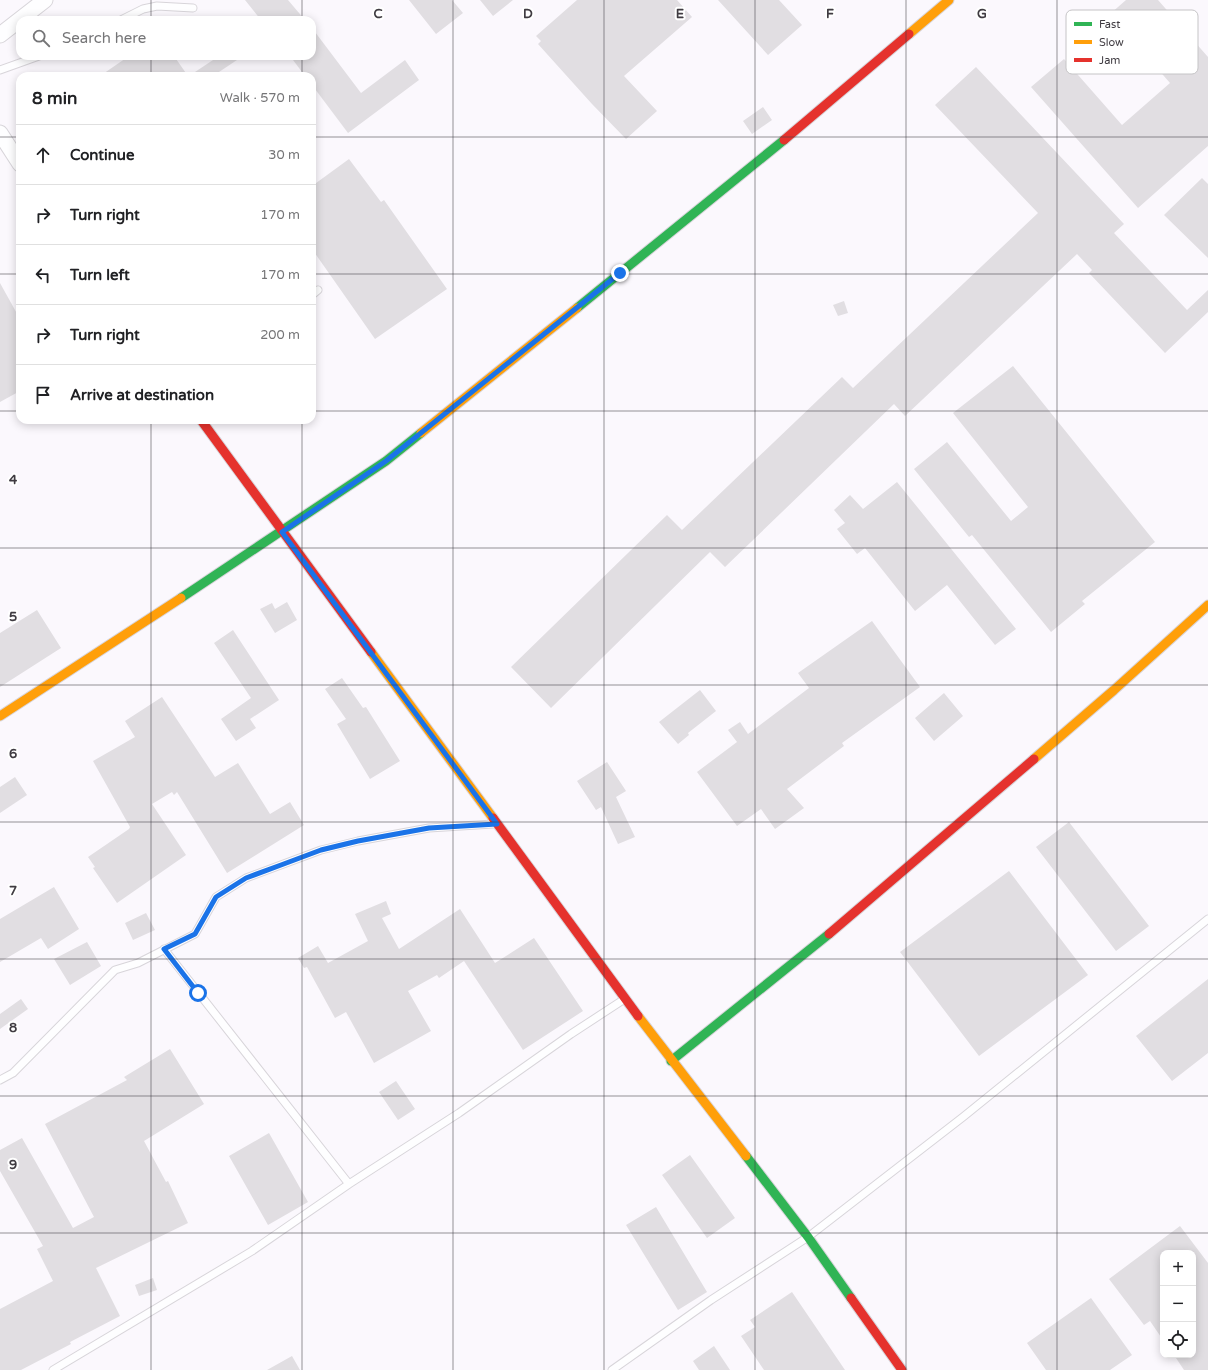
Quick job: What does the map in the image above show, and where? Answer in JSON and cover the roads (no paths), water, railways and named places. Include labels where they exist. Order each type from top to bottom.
[{"type":"street","points":[[24,16],[44,0]]},
{"type":"street","points":[[0,716],[282,532],[386,461],[753,167],[949,0]]},
{"type":"street","points":[[0,35],[16,22]]},
{"type":"street","points":[[0,133],[16,158]]},
{"type":"street","points":[[204,424],[671,1061],[808,1237],[902,1370]]},
{"type":"street","points":[[671,1061],[856,912],[1114,690],[1208,605]]},
{"type":"lane","points":[[130,16],[157,6],[193,8]]},
{"type":"lane","points":[[0,70],[28,60]]},
{"type":"lane","points":[[0,1080],[13,1073],[115,970],[138,963],[195,934],[216,897],[246,878],[321,850],[358,841],[429,828],[497,824]]},
{"type":"lane","points":[[612,1370],[711,1300],[808,1237],[963,1117],[1208,919]]},
{"type":"lane","points":[[164,949],[349,1184]]},
{"type":"lane","points":[[54,1370],[252,1251],[349,1184],[459,1113],[625,998]]}]
